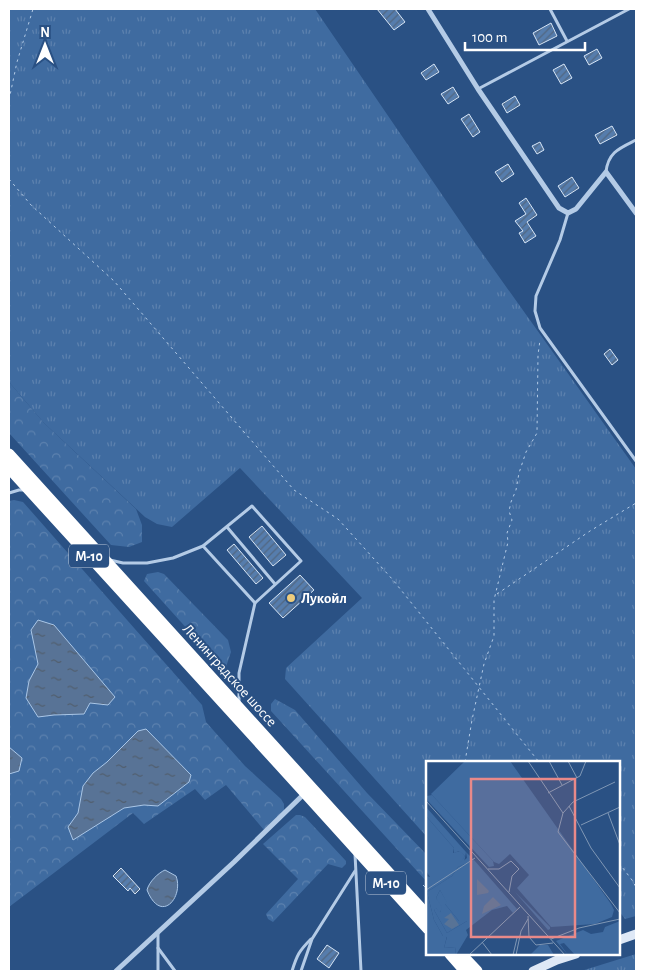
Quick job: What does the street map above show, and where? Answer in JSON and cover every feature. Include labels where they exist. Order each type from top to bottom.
[{"type":"highway","name":"Ленинградское шоссе","points":[[9,454],[426,914]]},
{"type":"highway","name":"Ленинградское шоссе","points":[[9,468],[426,928]]},
{"type":"highway","points":[[451,955],[465,971]]},
{"type":"highway","points":[[462,955],[477,971]]},
{"type":"street","points":[[428,9],[478,88],[559,208],[568,213],[576,209],[606,172],[636,213]]},
{"type":"street","points":[[116,971],[234,862],[305,793]]},
{"type":"street","points":[[620,940],[636,934]]},
{"type":"street","points":[[533,971],[573,955]]},
{"type":"lane","points":[[550,9],[567,41]]},
{"type":"lane","points":[[478,88],[629,9]]},
{"type":"lane","points":[[606,172],[607,162],[612,154],[636,140]]},
{"type":"lane","points":[[568,213],[560,240],[536,296],[535,311],[540,328],[636,461]]},
{"type":"lane","points":[[9,493],[19,490],[30,491]]},
{"type":"lane","points":[[104,558],[123,563],[146,563],[173,558],[203,546],[252,506],[301,561],[255,603],[238,673],[239,708]]},
{"type":"lane","points":[[227,526],[276,584]]},
{"type":"lane","points":[[203,546],[255,603]]},
{"type":"lane","points":[[354,849],[361,971]]},
{"type":"lane","points":[[301,971],[312,939],[356,869]]},
{"type":"lane","points":[[158,932],[158,971]]},
{"type":"lane","points":[[292,971],[297,955],[312,939]]},
{"type":"lane","points":[[158,948],[175,971]]},
{"type":"path","points":[[9,100],[17,62],[33,9]]},
{"type":"path","points":[[9,179],[31,205],[114,281],[294,490],[338,519],[393,580],[538,761]]},
{"type":"path","points":[[466,761],[472,720],[484,664],[494,636],[494,600],[508,542],[507,533],[512,520],[509,510],[526,452],[537,433],[538,355],[540,341],[544,332]]},
{"type":"path","points":[[496,594],[636,502]]},
{"type":"path","points":[[620,864],[636,887]]},
{"type":"green space","points":[[9,9],[315,9],[475,243],[636,469],[636,916],[625,919],[620,912],[620,761],[426,761],[426,836],[285,679],[286,668],[362,598],[240,468],[172,527],[157,524],[145,517],[44,423],[9,382]]},
{"type":"green space","points":[[9,382],[44,423],[136,509],[142,525],[142,542],[129,547],[111,545],[9,433]]},
{"type":"green space","points":[[9,501],[23,502],[202,705],[206,722],[245,766],[281,799],[284,804],[284,811],[264,830],[226,785],[205,800],[195,789],[144,824],[133,813],[9,907]]},
{"type":"green space","points":[[158,572],[164,574],[228,640],[231,652],[226,667],[217,662],[144,581],[147,574]]},
{"type":"green space","points":[[275,699],[295,710],[367,793],[426,854],[426,881],[271,711],[271,704]]},
{"type":"green space","points":[[296,815],[305,817],[346,861],[346,864],[342,868],[328,864],[273,922],[268,919],[266,914],[298,879],[263,844]]},
{"type":"green space","points":[[636,954],[636,971],[581,971]]},
{"type":"water","points":[[38,620],[54,625],[115,697],[108,705],[90,703],[84,714],[38,717],[26,698],[29,681],[38,664],[31,630]]},
{"type":"water","points":[[146,729],[191,775],[189,782],[158,806],[144,805],[124,808],[73,840],[68,827],[78,813],[83,786],[93,773],[107,762],[138,731]]},
{"type":"water","points":[[9,747],[22,758],[19,771],[9,774]]},
{"type":"water","points":[[165,870],[176,876],[177,892],[170,904],[159,906],[147,890],[154,878]]},
{"type":"building","points":[[377,9],[395,9],[405,22],[394,30]]},
{"type":"building","points":[[551,23],[557,36],[539,45],[533,33]]},
{"type":"building","points":[[597,49],[602,58],[589,65],[584,56]]},
{"type":"building","points":[[434,64],[439,72],[426,80],[421,73]]},
{"type":"building","points":[[564,64],[572,78],[561,84],[553,70]]},
{"type":"building","points":[[453,87],[459,97],[448,104],[441,94]]},
{"type":"building","points":[[515,96],[520,105],[507,113],[502,104]]},
{"type":"building","points":[[469,114],[480,132],[473,137],[461,119]]},
{"type":"building","points":[[612,126],[617,135],[600,144],[595,135]]},
{"type":"building","points":[[540,142],[544,150],[537,154],[532,146]]},
{"type":"building","points":[[508,164],[514,174],[502,182],[495,172]]},
{"type":"building","points":[[572,177],[579,188],[565,197],[558,186]]},
{"type":"building","points":[[526,198],[537,215],[527,222],[536,236],[525,243],[519,233],[523,231],[515,221],[526,214],[519,203]]},
{"type":"building","points":[[610,349],[618,360],[612,365],[604,354]]},
{"type":"building","points":[[262,526],[286,555],[273,566],[249,537]]},
{"type":"building","points":[[234,544],[263,578],[256,584],[227,550]]},
{"type":"building","points":[[300,575],[314,590],[283,618],[269,603]]},
{"type":"building","points":[[121,868],[140,889],[135,894],[130,888],[128,891],[113,876]]},
{"type":"building","points":[[327,945],[339,953],[329,968],[317,959]]},
{"type":"place","name":"Лукойл","points":[[291,598]]}]
